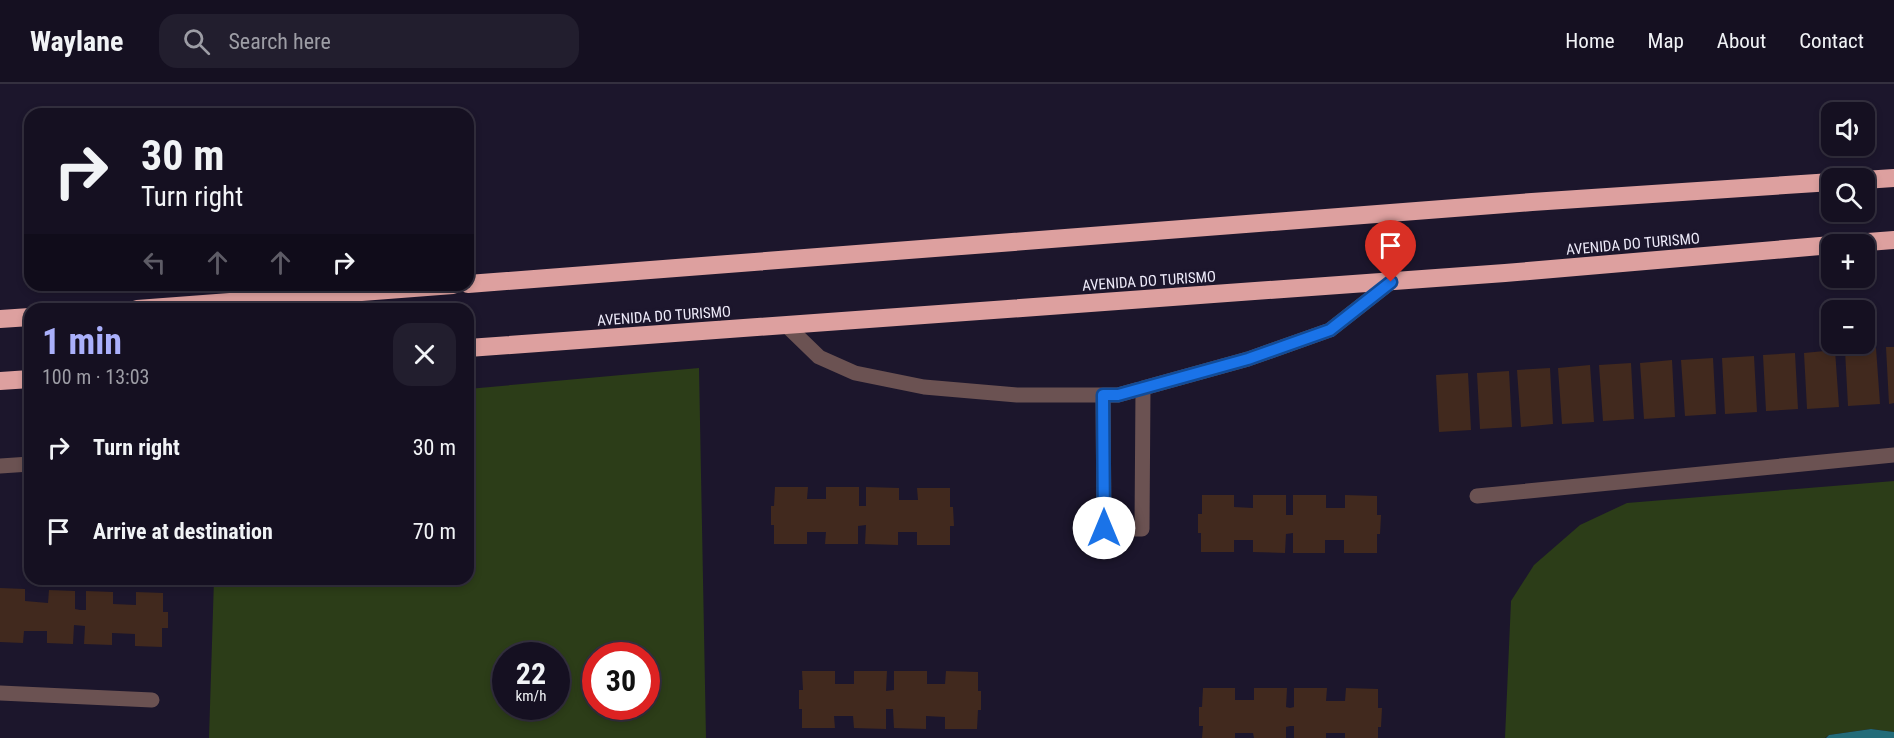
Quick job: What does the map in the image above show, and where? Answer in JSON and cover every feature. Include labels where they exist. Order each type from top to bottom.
[{"type":"highway","points":[[1875,179],[1894,178]]},
{"type":"highway","points":[[474,284],[1532,202],[1821,183]]},
{"type":"highway","points":[[1875,241],[1894,240]]},
{"type":"highway","name":"AVENIDA DO TURISMO","points":[[474,348],[1391,282],[1821,246]]},
{"type":"highway","points":[[216,303],[374,291]]},
{"type":"highway","points":[[0,320],[24,318]]},
{"type":"highway","points":[[0,381],[24,379]]},
{"type":"street","points":[[786,325],[819,357],[855,373],[924,387],[1017,395],[1118,395],[1248,359],[1330,330],[1391,282]]},
{"type":"street","points":[[1103,395],[1104,528],[1142,529],[1143,388]]},
{"type":"street","points":[[1477,496],[1894,455]]},
{"type":"street","points":[[0,466],[24,464]]},
{"type":"street","points":[[0,693],[152,699]]},
{"type":"shaded area","points":[[699,368],[706,738],[209,738],[214,585],[474,585],[474,388]]},
{"type":"shaded area","points":[[1894,481],[1894,732],[1871,729],[1829,735],[1825,738],[1505,738],[1511,601],[1534,565],[1580,525],[1627,503]]},
{"type":"shaded area","points":[[1871,729],[1894,732],[1894,738],[1826,738],[1829,735]]},
{"type":"building","points":[[1886,347],[1894,347],[1894,403],[1889,404]]},
{"type":"building","points":[[1875,348],[1880,404],[1848,406],[1845,354],[1875,354]]},
{"type":"building","points":[[1821,351],[1821,354],[1835,354],[1839,407],[1807,409],[1804,353]]},
{"type":"building","points":[[1795,353],[1798,409],[1766,411],[1763,355]]},
{"type":"building","points":[[1754,356],[1757,412],[1725,414],[1722,358]]},
{"type":"building","points":[[1713,358],[1716,414],[1685,416],[1681,360]]},
{"type":"building","points":[[1672,360],[1675,417],[1644,419],[1640,363]]},
{"type":"building","points":[[1631,363],[1634,419],[1603,421],[1599,365]]},
{"type":"building","points":[[1590,365],[1594,422],[1562,424],[1558,368]]},
{"type":"building","points":[[1550,368],[1553,424],[1521,427],[1517,370]]},
{"type":"building","points":[[1509,371],[1512,427],[1480,429],[1477,373]]},
{"type":"building","points":[[1468,373],[1471,430],[1439,432],[1436,375]]},
{"type":"building","points":[[775,487],[808,487],[807,499],[826,499],[826,487],[859,487],[859,506],[866,506],[866,487],[899,488],[899,500],[918,500],[917,488],[950,488],[950,507],[953,507],[954,526],[950,526],[950,545],[917,545],[917,532],[898,532],[898,545],[865,544],[866,525],[858,526],[858,544],[825,544],[826,532],[807,532],[807,544],[774,544],[771,506],[774,506]]},
{"type":"building","points":[[1202,495],[1234,495],[1234,507],[1253,508],[1253,495],[1286,495],[1286,515],[1293,515],[1293,495],[1326,495],[1326,508],[1345,508],[1345,495],[1377,496],[1377,515],[1381,515],[1380,534],[1377,534],[1377,553],[1344,553],[1344,540],[1325,540],[1325,553],[1293,553],[1293,533],[1286,534],[1285,553],[1253,552],[1253,540],[1234,540],[1234,552],[1201,552],[1198,514],[1202,514]]},
{"type":"building","points":[[0,588],[25,589],[25,601],[48,603],[49,590],[75,591],[75,609],[80,610],[86,610],[86,591],[113,592],[113,604],[136,605],[136,592],[163,593],[163,612],[168,612],[168,628],[162,628],[162,647],[135,646],[135,634],[112,633],[112,645],[84,644],[85,626],[74,625],[73,644],[47,643],[47,631],[24,631],[23,643],[0,642]]},
{"type":"building","points":[[802,671],[835,671],[835,684],[854,684],[854,671],[887,671],[886,691],[894,690],[894,671],[927,671],[927,684],[945,684],[946,671],[978,672],[981,710],[978,710],[977,729],[945,729],[945,717],[926,716],[926,729],[894,728],[893,709],[886,709],[886,729],[854,728],[853,716],[834,716],[835,728],[802,728],[799,690],[803,690]]},
{"type":"building","points":[[1203,688],[1235,688],[1235,700],[1254,700],[1254,688],[1287,688],[1286,707],[1290,708],[1294,707],[1294,688],[1327,688],[1326,701],[1345,701],[1346,688],[1378,689],[1378,708],[1382,708],[1381,727],[1378,727],[1378,738],[1345,738],[1345,733],[1326,733],[1326,738],[1294,738],[1294,726],[1290,726],[1286,727],[1286,738],[1254,738],[1253,733],[1235,733],[1235,738],[1202,738],[1203,726],[1199,726],[1199,707],[1202,707]]},
{"type":"route","points":[[1104,528],[1103,395],[1118,395],[1248,359],[1330,330],[1391,282]]}]
